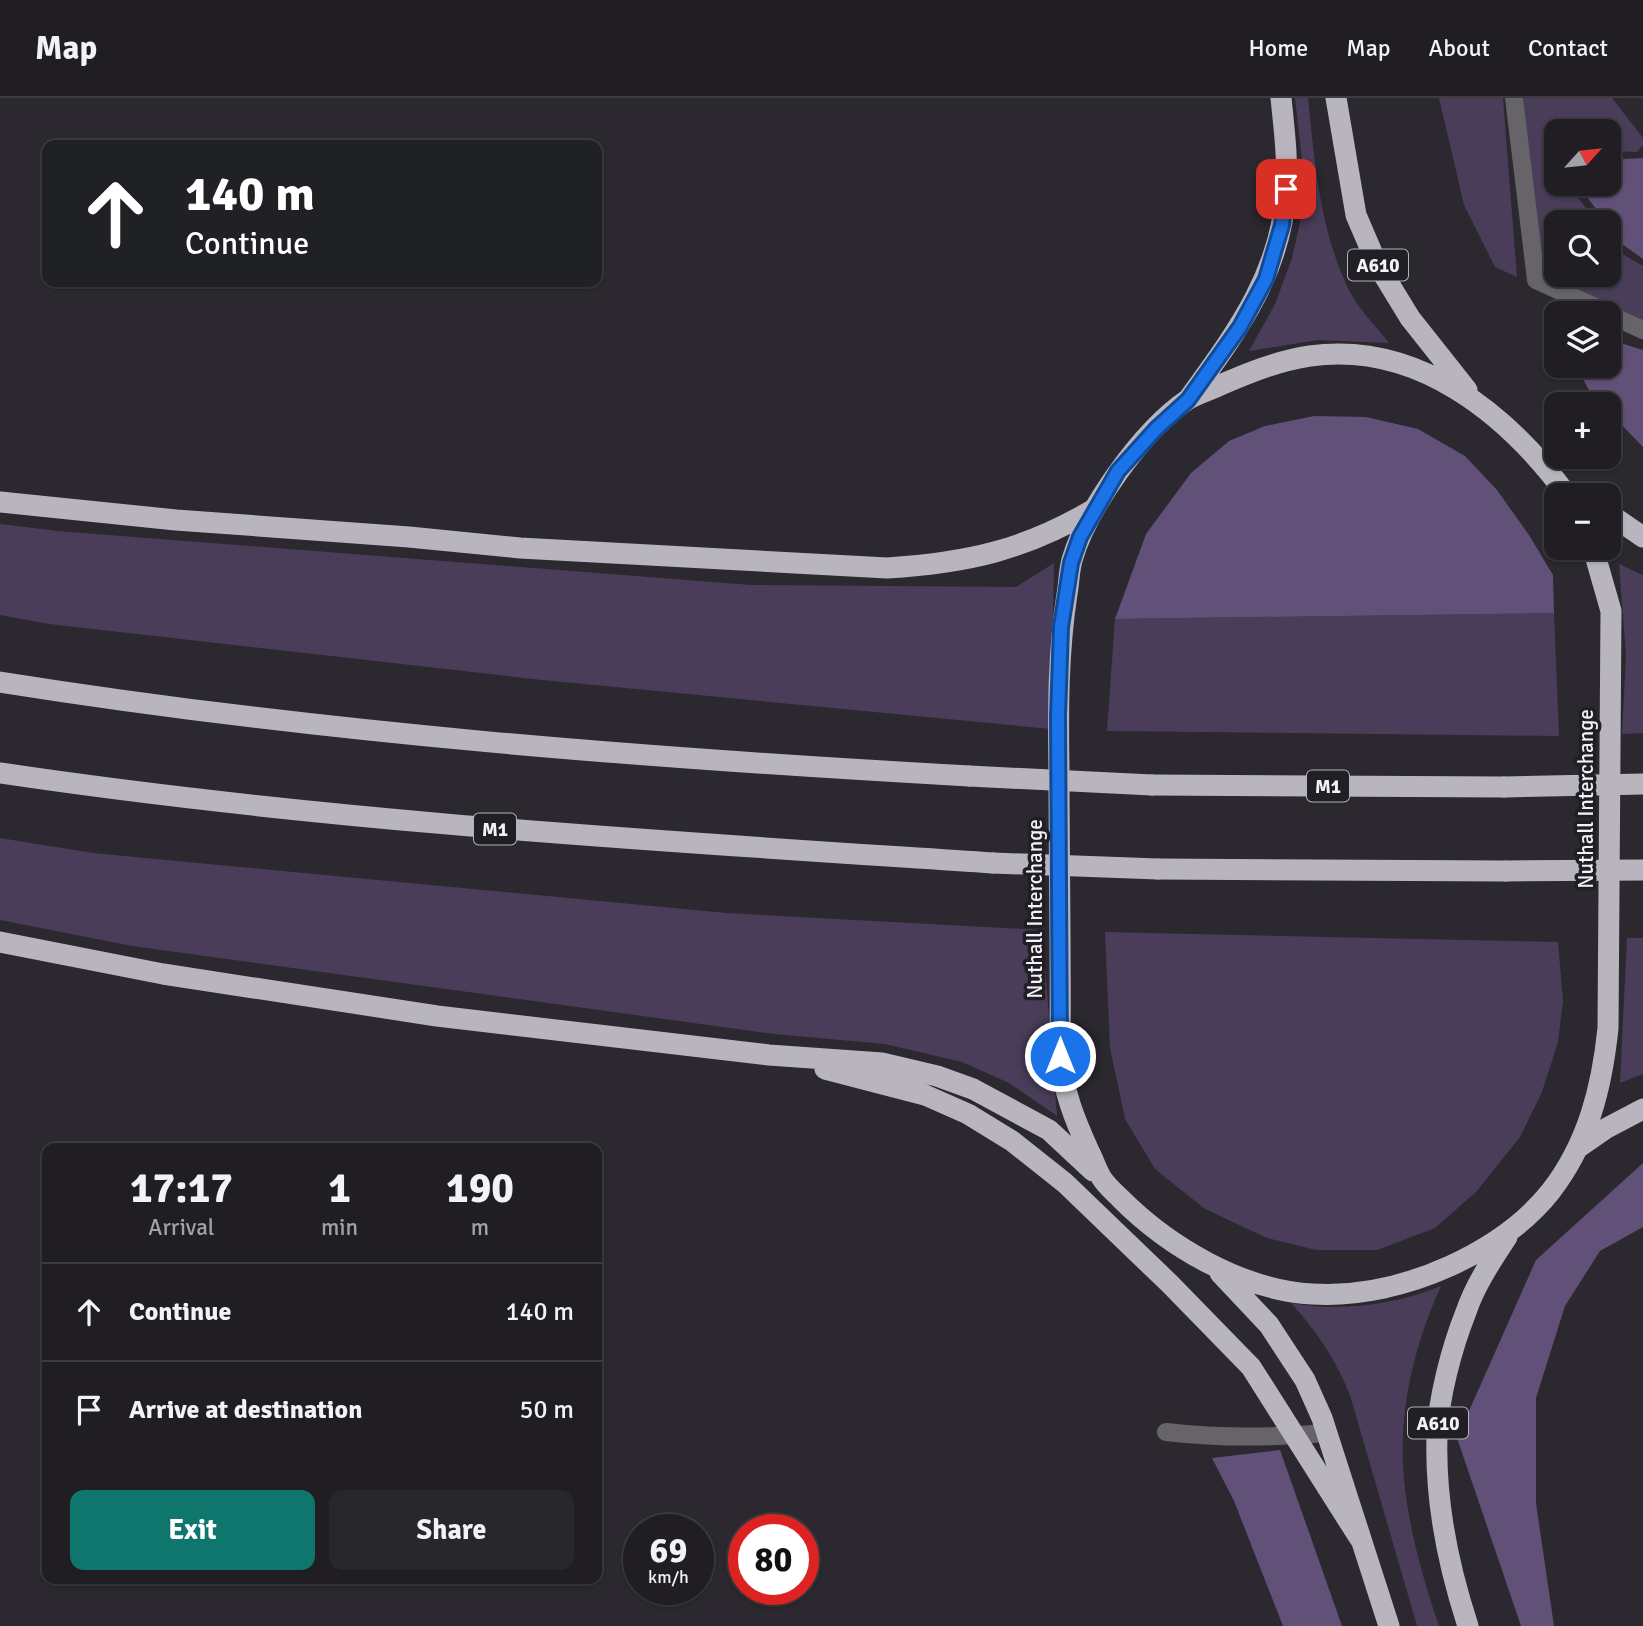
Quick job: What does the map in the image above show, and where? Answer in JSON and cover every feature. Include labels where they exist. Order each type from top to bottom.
[{"type":"highway","points":[[1188,400],[1240,327],[1266,279],[1282,225],[1286,189],[1282,98]]},
{"type":"highway","name":"A610","points":[[1336,98],[1356,215],[1377,264],[1416,327],[1480,405]]},
{"type":"highway","name":"Nuthall Interchange","points":[[1558,483],[1541,461],[1480,405],[1428,373],[1376,357],[1335,353],[1286,359],[1188,400],[1156,429],[1118,471],[1080,537],[1071,563],[1061,627],[1058,716],[1060,1056],[1063,1086],[1071,1111],[1102,1179],[1148,1224],[1216,1269],[1280,1289],[1310,1294],[1345,1294],[1423,1278],[1469,1258],[1510,1232],[1552,1189],[1578,1148],[1598,1095],[1608,1028],[1611,611],[1596,560]]},
{"type":"highway","points":[[1541,461],[1570,483]]},
{"type":"highway","points":[[0,502],[176,520],[520,548],[887,568],[926,565],[1004,551],[1067,525],[1096,508]]},
{"type":"highway","points":[[1621,522],[1643,537]]},
{"type":"highway","name":"M1","points":[[0,682],[145,705],[521,745],[750,764],[1152,785],[1504,787],[1643,784]]},
{"type":"highway","name":"M1","points":[[0,773],[314,812],[534,833],[993,863],[1158,869],[1643,870]]},
{"type":"highway","points":[[0,942],[163,974],[437,1016],[769,1055],[882,1063],[937,1076],[973,1089],[1049,1130],[1102,1179]]},
{"type":"highway","points":[[769,1055],[925,1095],[968,1114],[1012,1141],[1065,1183],[1251,1367],[1360,1539]]},
{"type":"highway","points":[[1578,1148],[1605,1129],[1643,1109]]},
{"type":"highway","name":"A610","points":[[1468,1626],[1445,1539],[1438,1488],[1437,1434],[1444,1387],[1466,1311],[1510,1232]]},
{"type":"highway","points":[[1216,1269],[1269,1325],[1305,1380],[1322,1418],[1390,1626]]},
{"type":"lane","points":[[1514,98],[1536,280],[1582,301]]},
{"type":"lane","points":[[1621,319],[1643,330]]},
{"type":"lane","points":[[1166,1432],[1212,1437],[1326,1433]]},
{"type":"shaded area","points":[[1295,98],[1308,98],[1320,197],[1340,269],[1354,299],[1389,343],[1318,340],[1249,351],[1275,304],[1292,258],[1306,196]]},
{"type":"shaded area","points":[[1439,98],[1503,98],[1517,277],[1495,267],[1464,205]]},
{"type":"shaded area","points":[[1523,98],[1612,98],[1643,138],[1643,145],[1637,152],[1621,151],[1621,119],[1544,119],[1544,196],[1576,196],[1588,210],[1544,210],[1544,275]]},
{"type":"shaded area","points":[[1643,158],[1643,259],[1621,243],[1621,210],[1597,210],[1586,196],[1621,196],[1621,159]]},
{"type":"shaded area","points":[[1621,253],[1643,266],[1643,320],[1621,310],[1621,301],[1601,301],[1571,287],[1621,287]]},
{"type":"shaded area","points":[[1621,343],[1643,350],[1643,447],[1621,424],[1621,392],[1590,392],[1582,378],[1621,378]]},
{"type":"shaded area","points":[[1314,416],[1366,417],[1418,429],[1465,456],[1497,490],[1553,575],[1554,613],[1115,619],[1146,534],[1191,473],[1229,441],[1265,426]]},
{"type":"shaded area","points":[[0,524],[58,531],[751,585],[1016,587],[1054,563],[1051,729],[542,680],[49,624],[0,615]]},
{"type":"shaded area","points":[[1619,564],[1643,575],[1643,733],[1622,734],[1626,656]]},
{"type":"shaded area","points":[[1554,613],[1559,736],[1107,731],[1115,619]]},
{"type":"shaded area","points":[[0,838],[93,853],[726,913],[1042,930],[1057,1116],[1009,1083],[962,1062],[885,1044],[774,1034],[132,946],[0,920]]},
{"type":"shaded area","points":[[1105,932],[1558,942],[1563,1001],[1558,1042],[1542,1092],[1520,1137],[1476,1192],[1435,1228],[1377,1250],[1316,1250],[1267,1238],[1205,1209],[1155,1169],[1125,1119],[1110,1048]]},
{"type":"shaded area","points":[[1627,938],[1643,938],[1643,1074],[1620,1083]]},
{"type":"shaded area","points":[[1643,1163],[1643,1227],[1600,1251],[1565,1306],[1536,1398],[1536,1503],[1554,1626],[1521,1626],[1457,1438],[1536,1260]]},
{"type":"shaded area","points":[[1441,1286],[1415,1359],[1404,1417],[1403,1460],[1412,1532],[1439,1626],[1417,1626],[1350,1395],[1325,1346],[1291,1303],[1329,1307],[1368,1305],[1405,1298]]},
{"type":"shaded area","points":[[1280,1450],[1342,1626],[1283,1626],[1234,1501],[1212,1458]]},
{"type":"route","points":[[1060,1056],[1058,716],[1061,627],[1071,563],[1080,537],[1118,471],[1156,429],[1188,400],[1240,327],[1266,279],[1282,225],[1286,189]]}]
